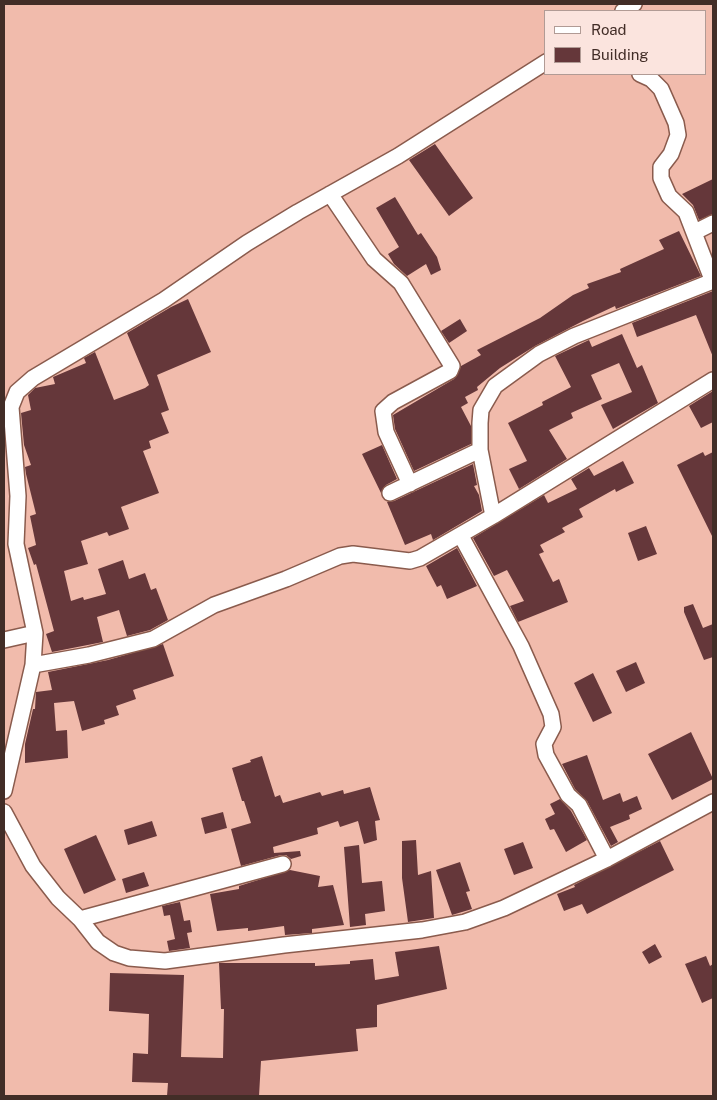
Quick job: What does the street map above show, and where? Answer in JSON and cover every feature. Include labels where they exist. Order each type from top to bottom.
[{"type":"street","points":[[4,791],[33,665],[35,633],[16,544],[11,499],[10,406],[17,392],[24,384],[164,300],[298,212],[398,156],[544,63]]},
{"type":"street","points":[[493,516],[480,450],[481,410],[495,386],[509,374],[540,354],[574,336],[713,281],[686,212],[669,196],[660,174],[676,142],[678,135],[676,123],[661,89],[651,79],[642,75]]},
{"type":"street","points":[[330,194],[374,258],[401,283],[452,366],[450,371],[393,402],[383,411],[386,432],[410,484]]},
{"type":"street","points":[[695,232],[713,223]]},
{"type":"street","points":[[33,665],[89,655],[153,639],[214,605],[286,579],[340,556],[352,554],[410,561],[429,554],[713,380]]},
{"type":"street","points":[[390,493],[480,450]]},
{"type":"street","points":[[461,536],[520,646],[551,714],[553,726],[544,744],[546,755],[568,795],[579,805],[607,859]]},
{"type":"street","points":[[4,640],[35,633]]},
{"type":"street","points":[[4,812],[32,866],[98,942],[114,953],[129,958],[165,961],[284,945],[422,930],[465,922],[504,908],[607,859],[713,802]]},
{"type":"street","points":[[80,919],[283,864]]},
{"type":"building","points":[[435,144],[473,198],[449,216],[409,160]]},
{"type":"building","points":[[713,179],[713,214],[699,220],[693,205],[682,194]]},
{"type":"building","points":[[395,197],[418,235],[421,233],[437,257],[441,270],[431,275],[426,264],[407,276],[394,264],[388,254],[399,247],[376,208]]},
{"type":"building","points":[[679,231],[701,276],[616,309],[615,306],[535,346],[500,368],[477,387],[478,390],[465,397],[468,403],[461,407],[471,426],[471,444],[414,471],[395,429],[393,415],[454,379],[461,366],[481,355],[477,350],[540,318],[573,295],[589,288],[587,284],[621,272],[620,269],[664,249],[659,240]]},
{"type":"building","points":[[713,291],[713,357],[696,315],[637,337],[632,323]]},
{"type":"building","points":[[188,299],[211,352],[157,375],[169,410],[161,413],[169,433],[149,441],[151,448],[143,451],[159,493],[121,507],[129,529],[109,536],[107,532],[81,541],[88,564],[64,571],[71,601],[83,597],[84,600],[106,594],[98,569],[123,560],[129,579],[145,573],[151,590],[156,588],[168,620],[150,630],[127,636],[119,610],[97,617],[103,642],[52,652],[46,634],[54,631],[36,564],[34,565],[28,548],[36,545],[30,516],[36,514],[26,474],[25,467],[31,465],[24,445],[21,413],[31,410],[28,395],[35,388],[55,384],[53,377],[86,363],[84,358],[95,352],[114,400],[145,388],[149,385],[127,333]]},
{"type":"building","points":[[460,319],[467,331],[449,343],[441,331]]},
{"type":"building","points":[[622,334],[637,368],[642,365],[658,403],[613,429],[601,405],[632,392],[619,363],[591,375],[602,399],[571,413],[573,418],[549,430],[567,459],[519,489],[509,469],[527,461],[508,423],[543,405],[542,402],[571,387],[555,356],[589,340],[592,347]]},
{"type":"building","points":[[713,391],[713,422],[701,428],[689,406]]},
{"type":"building","points":[[382,445],[397,479],[386,485],[381,493],[362,454]]},
{"type":"building","points":[[703,452],[705,456],[713,452],[713,538],[677,465]]},
{"type":"building","points":[[623,461],[634,483],[616,492],[615,489],[579,509],[583,517],[562,528],[565,532],[540,545],[544,552],[539,554],[553,582],[559,579],[568,602],[518,622],[510,606],[524,601],[507,570],[494,576],[473,538],[544,495],[548,503],[577,489],[571,479],[589,468],[594,476]]},
{"type":"building","points":[[473,464],[477,485],[474,486],[479,495],[482,511],[433,540],[431,534],[405,545],[387,502],[394,501]]},
{"type":"building","points":[[646,526],[657,554],[638,561],[628,533]]},
{"type":"building","points":[[457,548],[477,586],[447,599],[441,585],[437,587],[426,566]]},
{"type":"building","points":[[693,604],[703,628],[713,624],[713,657],[704,660],[684,612],[684,607]]},
{"type":"building","points":[[163,644],[174,676],[133,690],[136,699],[116,706],[119,715],[104,720],[105,724],[82,731],[74,701],[54,703],[56,731],[67,730],[68,758],[25,763],[25,744],[33,709],[35,709],[36,692],[52,690],[48,672],[108,660]]},
{"type":"building","points":[[636,662],[645,683],[626,692],[616,671]]},
{"type":"building","points":[[593,673],[612,713],[593,722],[574,683]]},
{"type":"building","points":[[691,732],[713,779],[672,800],[648,754]]},
{"type":"building","points":[[587,755],[603,800],[620,793],[623,802],[637,796],[642,809],[629,815],[630,819],[610,827],[618,842],[611,846],[587,801],[575,789],[562,764]]},
{"type":"building","points":[[262,756],[275,797],[280,795],[283,803],[320,792],[322,796],[343,790],[344,794],[370,787],[380,820],[375,821],[377,840],[364,844],[358,821],[340,827],[338,821],[317,828],[318,834],[273,847],[274,853],[300,851],[301,856],[291,859],[286,855],[281,855],[241,866],[231,829],[251,823],[232,768]]},
{"type":"building","points":[[560,799],[571,811],[587,840],[566,852],[554,829],[550,830],[545,819],[555,814],[550,804]]},
{"type":"building","points":[[223,812],[227,828],[205,834],[201,818]]},
{"type":"building","points":[[152,821],[157,836],[128,845],[124,830]]},
{"type":"building","points":[[96,835],[116,880],[84,894],[64,849]]},
{"type":"building","points":[[416,840],[418,875],[431,871],[434,918],[408,922],[402,878],[402,841]]},
{"type":"building","points":[[660,841],[674,870],[587,914],[582,904],[564,911],[557,894],[575,887],[574,885]]},
{"type":"building","points":[[523,842],[533,868],[514,875],[504,849]]},
{"type":"building","points":[[359,845],[362,883],[382,881],[385,911],[365,914],[366,925],[350,927],[344,847]]},
{"type":"building","points":[[460,862],[470,891],[466,892],[472,909],[452,915],[436,870]]},
{"type":"building","points":[[290,870],[320,876],[318,887],[333,885],[344,925],[312,929],[312,933],[285,935],[284,926],[248,931],[248,928],[217,931],[210,894],[239,889],[239,886]]},
{"type":"building","points":[[144,872],[149,886],[126,893],[122,879]]},
{"type":"building","points":[[180,902],[184,921],[190,920],[192,932],[187,933],[190,948],[169,951],[167,941],[175,939],[170,915],[164,916],[162,906]]},
{"type":"building","points":[[655,944],[662,957],[649,964],[642,952]]},
{"type":"building","points":[[439,946],[447,989],[377,1005],[377,1027],[356,1029],[358,1051],[261,1061],[259,1096],[167,1096],[168,1083],[132,1082],[133,1053],[148,1054],[149,1014],[109,1011],[110,973],[184,975],[181,1057],[223,1058],[224,1009],[221,1009],[219,963],[315,963],[315,966],[350,964],[350,961],[373,959],[375,980],[399,976],[395,952]]},
{"type":"building","points":[[706,956],[710,966],[713,964],[713,998],[702,1003],[685,964]]}]
